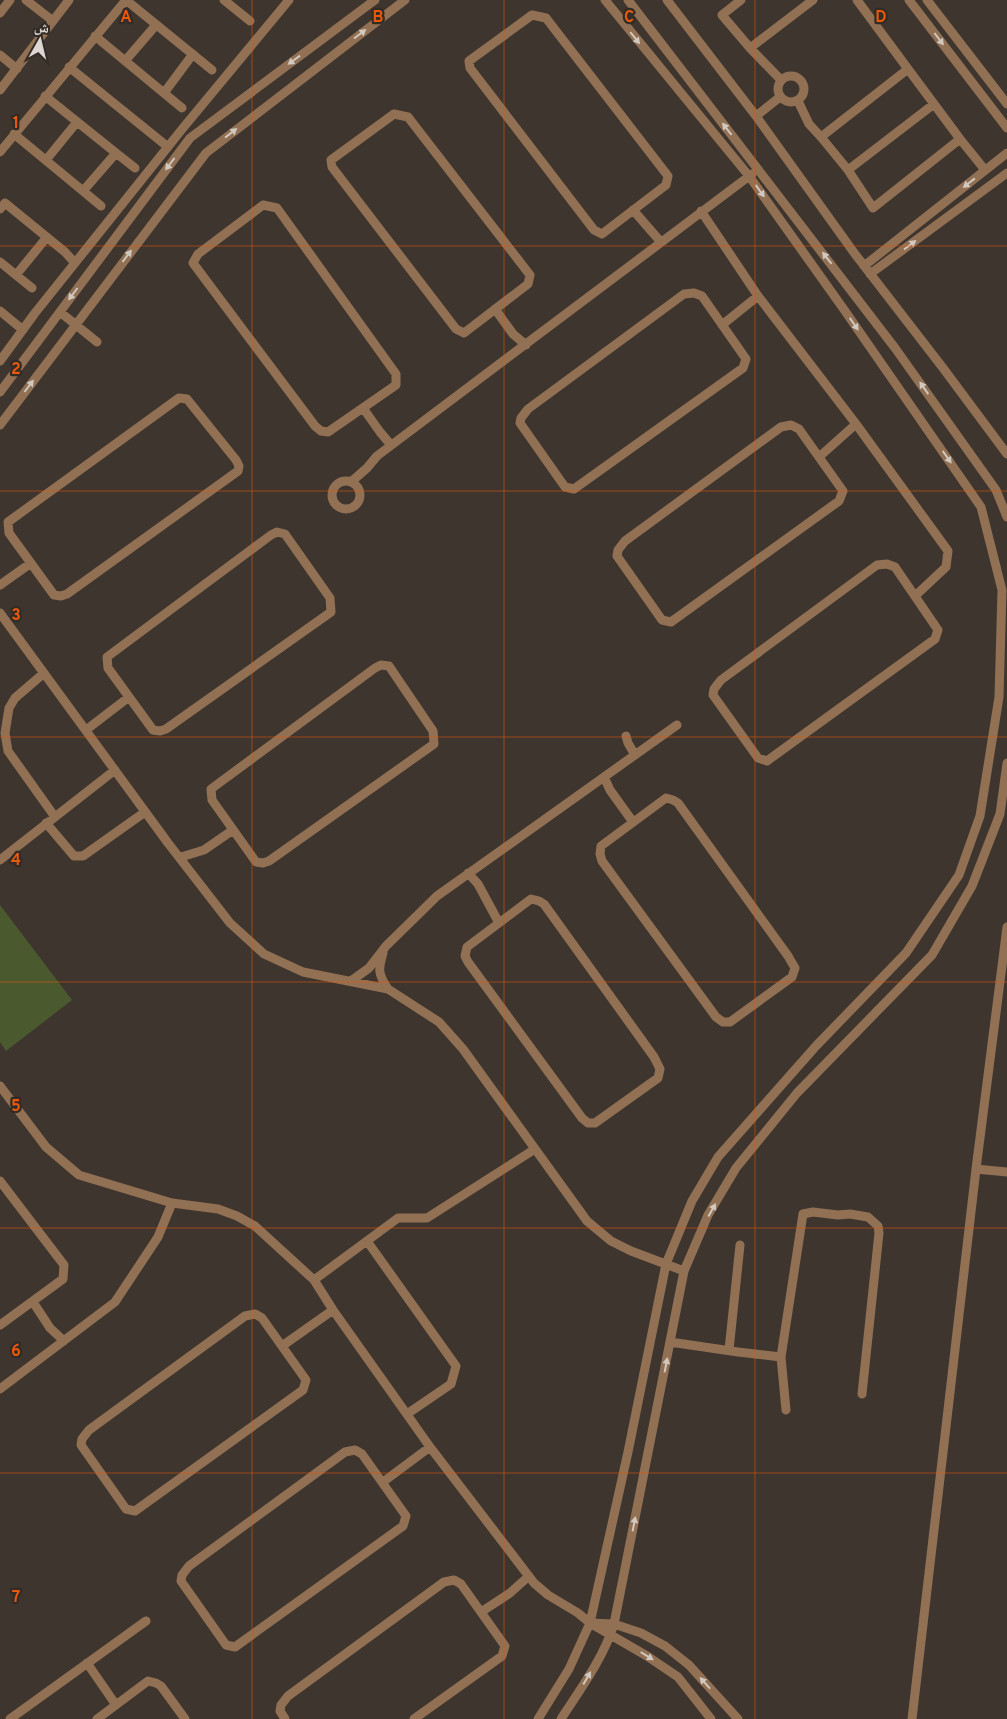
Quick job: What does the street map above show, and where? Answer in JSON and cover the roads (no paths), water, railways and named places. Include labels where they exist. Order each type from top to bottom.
[{"type":"street","points":[[0,13],[10,0]]},
{"type":"street","points":[[26,0],[53,21]]},
{"type":"street","points":[[0,90],[69,0]]},
{"type":"street","points":[[0,152],[126,0],[212,70]]},
{"type":"street","points":[[224,0],[234,3],[250,21]]},
{"type":"street","points":[[0,362],[75,263],[290,0]]},
{"type":"street","points":[[0,392],[190,138],[375,0]]},
{"type":"street","points":[[0,425],[206,153],[405,0]]},
{"type":"street","points":[[538,1719],[569,1669],[590,1623],[628,1452],[666,1264],[692,1201],[718,1156],[816,1046],[906,953],[959,875],[980,816],[999,697],[1002,590],[981,506],[749,176],[604,0]]},
{"type":"street","points":[[628,0],[895,348],[996,490],[1007,517]]},
{"type":"street","points":[[667,0],[756,116],[864,266],[1007,454]]},
{"type":"street","points":[[741,0],[722,15],[781,80]]},
{"type":"street","points":[[750,48],[813,0]]},
{"type":"street","points":[[857,0],[985,170]]},
{"type":"street","points":[[909,0],[1007,128]]},
{"type":"street","points":[[927,0],[1007,104]]},
{"type":"street","points":[[532,15],[546,18],[668,176],[666,185],[633,210],[602,234],[594,230],[470,68],[468,61],[532,15]]},
{"type":"street","points":[[125,61],[156,25]]},
{"type":"street","points":[[95,36],[182,108]]},
{"type":"street","points":[[164,93],[193,54]]},
{"type":"street","points":[[0,55],[17,69]]},
{"type":"street","points":[[69,67],[168,147]]},
{"type":"street","points":[[821,137],[908,69]]},
{"type":"street","points":[[789,76],[801,80],[804,85],[804,94],[798,101],[786,102],[780,97],[777,88],[781,80],[789,76]]},
{"type":"street","points":[[45,96],[135,168]]},
{"type":"street","points":[[756,116],[780,97]]},
{"type":"street","points":[[798,101],[809,124],[848,170],[872,208],[960,139]]},
{"type":"street","points":[[848,170],[934,104]]},
{"type":"street","points":[[394,114],[408,117],[530,275],[528,284],[496,309],[464,333],[456,329],[332,167],[331,160],[394,114]]},
{"type":"street","points":[[46,160],[77,122]]},
{"type":"street","points":[[14,134],[101,206]]},
{"type":"street","points":[[864,266],[1007,152]]},
{"type":"street","points":[[83,191],[116,153]]},
{"type":"street","points":[[351,482],[391,445],[758,169]]},
{"type":"street","points":[[870,274],[1007,173]]},
{"type":"street","points":[[2,204],[47,237],[75,263]]},
{"type":"street","points":[[263,205],[277,208],[396,374],[396,385],[363,408],[328,432],[321,431],[315,426],[193,263],[198,254],[263,205]]},
{"type":"street","points":[[633,210],[660,241]]},
{"type":"street","points":[[701,211],[758,296],[856,424],[948,552],[946,567],[914,596]]},
{"type":"street","points":[[16,275],[47,237]]},
{"type":"street","points":[[0,262],[32,288]]},
{"type":"street","points":[[694,292],[702,296],[722,325],[746,358],[742,368],[574,489],[566,487],[520,423],[528,409],[684,294],[694,292]]},
{"type":"street","points":[[722,325],[758,296]]},
{"type":"street","points":[[496,309],[513,334],[526,345]]},
{"type":"street","points":[[0,311],[23,330]]},
{"type":"street","points":[[60,312],[96,342]]},
{"type":"street","points":[[179,398],[187,399],[239,466],[238,471],[232,477],[67,594],[61,596],[54,595],[31,563],[10,533],[8,522],[179,398]]},
{"type":"street","points":[[363,408],[391,445]]},
{"type":"street","points":[[819,457],[856,424]]},
{"type":"street","points":[[791,425],[799,429],[819,457],[843,491],[840,501],[671,622],[662,620],[617,556],[618,550],[625,541],[781,427],[791,425]]},
{"type":"street","points":[[277,532],[286,534],[330,598],[331,612],[166,729],[160,731],[153,730],[129,697],[108,668],[107,657],[271,535],[277,532]]},
{"type":"street","points":[[0,585],[31,563]]},
{"type":"street","points":[[887,564],[894,567],[914,596],[938,630],[935,639],[767,761],[758,758],[713,694],[714,689],[721,680],[877,565],[887,564]]},
{"type":"street","points":[[0,613],[145,812],[230,923],[264,954],[303,972],[388,989],[440,1022],[462,1049],[587,1222],[611,1241],[631,1251],[684,1270]]},
{"type":"street","points":[[381,665],[389,666],[433,731],[434,744],[269,861],[263,863],[256,862],[233,830],[212,800],[211,789],[375,668],[381,665]]},
{"type":"street","points":[[44,674],[15,698],[9,708],[5,733],[8,751],[55,817]]},
{"type":"street","points":[[86,730],[129,697]]},
{"type":"street","points":[[351,981],[369,968],[386,946],[437,896],[677,725]]},
{"type":"street","points":[[626,736],[635,755]]},
{"type":"street","points":[[561,1719],[581,1688],[610,1636],[614,1624],[684,1270],[708,1215],[736,1168],[797,1093],[932,955],[975,878],[1000,814],[1007,763]]},
{"type":"street","points":[[0,860],[115,770]]},
{"type":"street","points":[[604,777],[610,790],[633,822]]},
{"type":"street","points":[[666,798],[678,803],[795,968],[792,977],[730,1022],[723,1022],[716,1017],[602,860],[600,854],[601,846],[633,822],[666,798]]},
{"type":"street","points":[[46,824],[74,856],[83,856],[145,812]]},
{"type":"street","points":[[180,857],[204,850],[233,830]]},
{"type":"street","points":[[468,873],[478,884],[499,923]]},
{"type":"street","points":[[531,899],[544,904],[654,1057],[660,1069],[658,1078],[595,1123],[588,1123],[582,1118],[465,956],[467,947],[499,923],[531,899]]},
{"type":"street","points":[[912,1719],[976,1169],[1007,927]]},
{"type":"street","points":[[386,946],[379,969],[380,977],[388,989]]},
{"type":"street","points":[[0,1086],[46,1146],[79,1175],[172,1203],[218,1209],[237,1216],[255,1226],[314,1280],[333,1310],[430,1447],[534,1583],[548,1595],[578,1613],[590,1623],[647,1656],[678,1677],[712,1719]]},
{"type":"street","points":[[314,1280],[398,1218],[426,1218],[535,1149]]},
{"type":"street","points":[[976,1169],[1007,1172]]},
{"type":"street","points":[[0,1181],[64,1265],[63,1280],[0,1326]]},
{"type":"street","points":[[0,1389],[115,1302],[158,1237],[172,1203]]},
{"type":"street","points":[[786,1410],[781,1356],[803,1214],[813,1212],[838,1215],[850,1214],[868,1217],[878,1226],[879,1232],[862,1394]]},
{"type":"street","points":[[367,1241],[456,1366],[451,1384],[407,1414]]},
{"type":"street","points":[[729,1350],[740,1245]]},
{"type":"street","points":[[33,1302],[50,1328],[64,1341]]},
{"type":"street","points":[[282,1346],[333,1310]]},
{"type":"street","points":[[255,1314],[262,1318],[282,1346],[306,1380],[303,1390],[135,1511],[126,1509],[81,1445],[82,1439],[89,1430],[245,1316],[255,1314]]},
{"type":"street","points":[[670,1342],[781,1356]]},
{"type":"street","points":[[382,1482],[430,1447]]},
{"type":"street","points":[[355,1450],[362,1454],[382,1482],[406,1516],[403,1526],[235,1647],[226,1645],[181,1581],[189,1566],[345,1452],[355,1450]]},
{"type":"street","points":[[481,1612],[510,1593],[529,1576]]},
{"type":"street","points":[[286,1719],[280,1711],[281,1705],[288,1696],[444,1582],[454,1580],[461,1584],[505,1646],[502,1656],[414,1719]]},
{"type":"street","points":[[10,1719],[146,1621]]},
{"type":"street","points":[[590,1623],[614,1624],[641,1633],[665,1646],[689,1665],[738,1719]]},
{"type":"street","points":[[87,1663],[116,1705]]},
{"type":"street","points":[[98,1719],[148,1681],[161,1686],[185,1719]]}]
